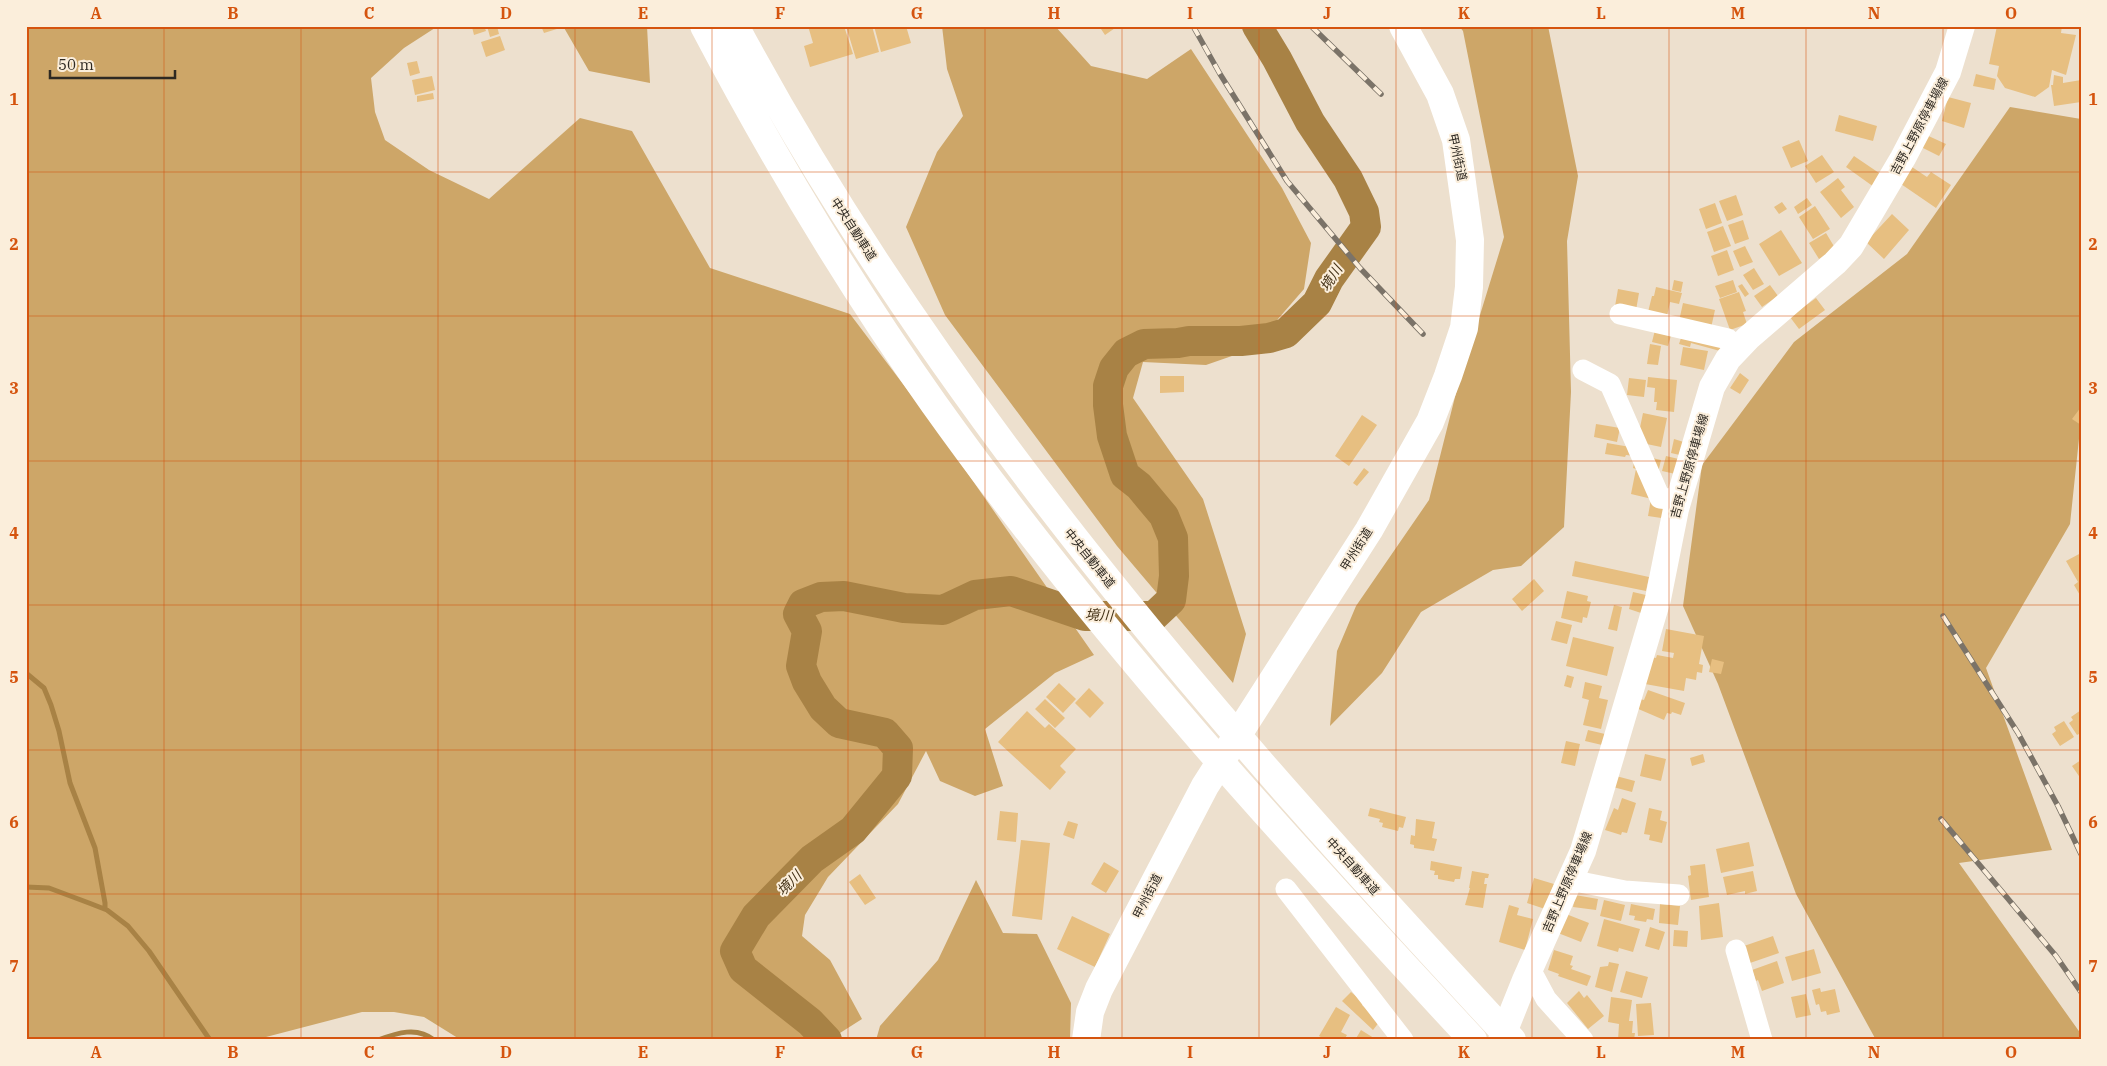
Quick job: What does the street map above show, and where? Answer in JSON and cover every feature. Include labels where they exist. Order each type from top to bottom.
[{"type":"highway","points":[[704,26],[776,158],[848,275],[935,404],[1052,559],[1166,698],[1299,849],[1473,1040]]},
{"type":"highway","name":"中央自動車道","points":[[735,26],[791,128],[832,197],[911,318],[1002,445],[1189,680],[1320,830],[1512,1040]]},
{"type":"highway","name":"甲州街道","points":[[1086,1040],[1090,1012],[1099,989],[1205,786],[1369,530],[1430,422],[1464,328],[1469,287],[1470,240],[1456,140],[1440,94],[1403,26]]},
{"type":"main road","name":"吉野上野原停車場線","points":[[1501,1040],[1527,974],[1583,851],[1658,599],[1678,500],[1712,387],[1728,359],[1737,349],[1769,318],[1835,263],[1852,246],[1903,158],[1948,72],[1962,26]]},
{"type":"street","points":[[1620,314],[1728,339],[1737,349]]},
{"type":"street","points":[[1583,370],[1610,384],[1660,498],[1678,500]]},
{"type":"street","points":[[1570,880],[1625,891],[1679,895]]},
{"type":"street","points":[[1286,889],[1403,1040]]},
{"type":"street","points":[[1736,950],[1762,1040]]},
{"type":"street","points":[[1527,974],[1546,999],[1583,1040]]},
{"type":"shaded area","points":[[26,26],[438,26],[404,48],[371,78],[375,112],[385,140],[429,170],[489,199],[580,118],[632,131],[710,268],[850,314],[934,425],[1094,655],[1055,673],[985,729],[1003,786],[975,796],[940,781],[926,751],[898,804],[828,877],[805,915],[802,936],[830,960],[862,1019],[829,1040],[461,1040],[424,1017],[394,1012],[362,1012],[266,1037],[265,1040],[26,1040]]},
{"type":"shaded area","points":[[563,26],[647,26],[650,83],[589,71]]},
{"type":"shaded area","points":[[942,26],[1055,26],[1091,66],[1147,79],[1191,49],[1282,188],[1311,243],[1304,289],[1252,349],[1206,365],[1143,362],[1133,398],[1203,499],[1246,634],[1233,683],[1117,546],[945,315],[906,227],[937,152],[963,116],[947,69]]},
{"type":"shaded area","points":[[1459,26],[1548,26],[1578,176],[1567,241],[1571,392],[1564,527],[1521,566],[1493,570],[1421,612],[1382,673],[1330,726],[1337,651],[1356,606],[1429,500],[1456,393],[1504,237],[1463,31]]},
{"type":"shaded area","points":[[2010,107],[2081,119],[2081,420],[2070,524],[1986,668],[2052,850],[1959,863],[2081,1034],[2081,1040],[1876,1040],[1796,894],[1718,684],[1683,606],[1702,465],[1794,342],[1907,254]]},
{"type":"shaded area","points":[[976,880],[1003,933],[1037,934],[1071,1003],[1070,1040],[876,1040],[880,1026],[938,960]]},
{"type":"building","points":[[484,26],[486,31],[474,35],[472,27]]},
{"type":"building","points":[[487,26],[497,26],[499,34],[490,37]]},
{"type":"building","points":[[541,26],[559,26],[560,28],[544,33]]},
{"type":"building","points":[[808,26],[844,26],[853,54],[810,67],[804,46],[813,43]]},
{"type":"building","points":[[846,26],[872,26],[879,52],[856,59]]},
{"type":"building","points":[[874,26],[906,26],[911,43],[881,52]]},
{"type":"building","points":[[1099,26],[1118,26],[1105,35]]},
{"type":"building","points":[[1997,26],[2062,26],[2061,33],[2076,35],[2066,75],[2052,70],[2049,87],[2035,97],[2005,88],[1997,76],[1999,66],[1989,64]]},
{"type":"building","points":[[500,36],[505,50],[486,57],[481,42]]},
{"type":"building","points":[[417,61],[420,73],[410,76],[407,63]]},
{"type":"building","points":[[1976,74],[1996,79],[1994,90],[1973,86]]},
{"type":"building","points":[[2054,75],[2063,77],[2063,83],[2081,80],[2081,102],[2054,106],[2051,85],[2053,85]]},
{"type":"building","points":[[432,76],[435,90],[415,95],[412,80]]},
{"type":"building","points":[[433,93],[434,99],[417,102],[417,96]]},
{"type":"building","points":[[1948,97],[1971,103],[1964,128],[1942,121]]},
{"type":"building","points":[[1839,115],[1877,126],[1873,141],[1835,131]]},
{"type":"building","points":[[1922,133],[1946,144],[1939,156],[1917,145]]},
{"type":"building","points":[[1799,140],[1808,161],[1791,168],[1782,147]]},
{"type":"building","points":[[1822,155],[1834,172],[1816,183],[1805,166]]},
{"type":"building","points":[[1854,156],[1882,175],[1874,187],[1846,167]]},
{"type":"building","points":[[1912,167],[1927,177],[1931,172],[1951,185],[1936,208],[1901,184]]},
{"type":"building","points":[[1838,178],[1845,187],[1841,190],[1854,207],[1841,218],[1820,192]]},
{"type":"building","points":[[1736,195],[1743,215],[1727,221],[1719,201]]},
{"type":"building","points":[[1807,198],[1812,205],[1798,214],[1794,207]]},
{"type":"building","points":[[1782,202],[1787,209],[1779,214],[1774,207]]},
{"type":"building","points":[[1715,203],[1722,223],[1706,229],[1699,209]]},
{"type":"building","points":[[1815,206],[1830,229],[1813,239],[1799,217]]},
{"type":"building","points":[[1892,214],[1909,230],[1884,259],[1866,242]]},
{"type":"building","points":[[1743,220],[1749,239],[1735,244],[1728,225]]},
{"type":"building","points":[[1723,226],[1731,246],[1714,252],[1707,232]]},
{"type":"building","points":[[1781,230],[1802,263],[1779,276],[1759,244]]},
{"type":"building","points":[[1826,233],[1835,248],[1819,259],[1809,243]]},
{"type":"building","points":[[1745,246],[1753,262],[1740,267],[1733,251]]},
{"type":"building","points":[[1727,250],[1734,270],[1718,276],[1711,256]]},
{"type":"building","points":[[1754,268],[1764,284],[1753,290],[1743,275]]},
{"type":"building","points":[[1674,280],[1683,282],[1681,292],[1672,290]]},
{"type":"building","points":[[1733,280],[1737,292],[1720,298],[1715,286]]},
{"type":"building","points":[[1742,284],[1749,294],[1745,297],[1738,286]]},
{"type":"building","points":[[1770,285],[1778,296],[1762,307],[1754,296]]},
{"type":"building","points":[[1656,287],[1682,293],[1679,304],[1670,302],[1666,321],[1647,316]]},
{"type":"building","points":[[1618,289],[1639,293],[1635,316],[1614,312]]},
{"type":"building","points":[[1739,292],[1746,311],[1743,312],[1747,324],[1730,330],[1719,299]]},
{"type":"building","points":[[1816,298],[1825,310],[1799,329],[1790,317]]},
{"type":"building","points":[[1683,303],[1715,310],[1711,328],[1679,321]]},
{"type":"building","points":[[1648,321],[1723,341],[1720,351],[1691,343],[1690,347],[1679,344],[1682,335],[1672,332],[1668,346],[1652,342],[1655,330],[1646,327]]},
{"type":"building","points":[[1650,344],[1661,346],[1658,365],[1647,364]]},
{"type":"building","points":[[1683,347],[1708,351],[1704,370],[1680,365]]},
{"type":"building","points":[[1740,373],[1749,380],[1740,394],[1730,388]]},
{"type":"building","points":[[1160,376],[1184,376],[1184,392],[1160,393]]},
{"type":"building","points":[[1648,377],[1677,380],[1674,412],[1656,410],[1657,402],[1654,402],[1655,388],[1647,387]]},
{"type":"building","points":[[1629,378],[1646,380],[1644,397],[1627,395]]},
{"type":"building","points":[[2081,407],[2081,425],[2072,419]]},
{"type":"building","points":[[1643,413],[1667,418],[1661,447],[1637,442]]},
{"type":"building","points":[[1362,415],[1377,425],[1349,466],[1335,456]]},
{"type":"building","points":[[1596,424],[1620,428],[1617,442],[1594,437]]},
{"type":"building","points":[[1674,439],[1687,443],[1684,456],[1671,453]]},
{"type":"building","points":[[1607,443],[1636,448],[1635,456],[1626,455],[1625,457],[1605,454]]},
{"type":"building","points":[[1639,455],[1661,460],[1652,499],[1631,494],[1636,469],[1633,468],[1635,458]]},
{"type":"building","points":[[1666,456],[1683,460],[1680,475],[1662,471]]},
{"type":"building","points":[[1364,468],[1369,472],[1357,486],[1353,483]]},
{"type":"building","points":[[1651,499],[1671,502],[1668,519],[1648,516]]},
{"type":"building","points":[[2081,553],[2081,597],[2074,585],[2078,582],[2066,561]]},
{"type":"building","points":[[1575,561],[1649,577],[1646,591],[1572,576]]},
{"type":"building","points":[[1534,579],[1544,591],[1522,611],[1512,599]]},
{"type":"building","points":[[1567,591],[1588,596],[1587,601],[1591,602],[1587,618],[1583,617],[1582,623],[1561,618]]},
{"type":"building","points":[[1633,592],[1646,595],[1641,613],[1629,609]]},
{"type":"building","points":[[1614,605],[1622,607],[1617,631],[1608,629]]},
{"type":"building","points":[[1556,621],[1572,625],[1567,644],[1551,640]]},
{"type":"building","points":[[1666,629],[1704,636],[1699,664],[1703,665],[1702,673],[1697,672],[1696,680],[1686,678],[1684,691],[1645,684],[1650,657],[1656,658],[1657,655],[1673,658],[1674,653],[1662,651]]},
{"type":"building","points":[[1573,637],[1614,647],[1607,676],[1566,666]]},
{"type":"building","points":[[1712,659],[1724,662],[1721,674],[1709,672]]},
{"type":"building","points":[[1567,675],[1574,677],[1571,688],[1564,686]]},
{"type":"building","points":[[1585,682],[1602,686],[1599,698],[1608,700],[1601,729],[1583,725],[1589,700],[1582,698]]},
{"type":"building","points":[[1059,683],[1076,699],[1063,713],[1046,697]]},
{"type":"building","points":[[1089,688],[1104,703],[1090,718],[1075,703]]},
{"type":"building","points":[[1648,690],[1685,703],[1681,715],[1672,712],[1671,714],[1667,713],[1664,720],[1636,708],[1640,699],[1644,700]]},
{"type":"building","points":[[1045,699],[1065,718],[1055,728],[1035,709]]},
{"type":"building","points":[[2081,710],[2081,733],[2077,735],[2069,723],[2073,720],[2071,717]]},
{"type":"building","points":[[1027,711],[1045,728],[1049,724],[1076,749],[1060,766],[1066,772],[1050,790],[998,742]]},
{"type":"building","points":[[2064,721],[2074,737],[2060,746],[2052,734],[2056,731],[2054,727]]},
{"type":"building","points":[[1588,730],[1605,734],[1602,745],[1585,741]]},
{"type":"building","points":[[1566,741],[1580,744],[1575,766],[1561,763]]},
{"type":"building","points":[[1645,754],[1666,759],[1661,781],[1640,776]]},
{"type":"building","points":[[1703,754],[1705,762],[1692,766],[1690,758]]},
{"type":"building","points":[[2081,760],[2081,779],[2072,766]]},
{"type":"building","points":[[1616,776],[1635,781],[1632,792],[1613,787]]},
{"type":"building","points":[[1622,798],[1636,803],[1627,833],[1622,832],[1621,835],[1605,830],[1614,808],[1618,810]]},
{"type":"building","points":[[1370,808],[1406,817],[1403,828],[1399,827],[1398,831],[1382,827],[1383,823],[1379,822],[1380,819],[1368,816]]},
{"type":"building","points":[[1649,808],[1662,811],[1660,820],[1667,822],[1662,843],[1649,840],[1650,835],[1644,834]]},
{"type":"building","points":[[1000,811],[1018,813],[1016,842],[997,840]]},
{"type":"building","points":[[1416,819],[1435,822],[1432,838],[1437,839],[1434,851],[1414,848],[1414,845],[1410,844],[1411,835],[1415,836]]},
{"type":"building","points":[[1068,821],[1078,824],[1074,839],[1063,835]]},
{"type":"building","points":[[1021,840],[1050,843],[1042,920],[1012,916]]},
{"type":"building","points":[[1749,842],[1754,866],[1721,873],[1716,849]]},
{"type":"building","points":[[1431,861],[1462,867],[1460,879],[1455,879],[1454,882],[1438,879],[1438,875],[1434,875],[1435,871],[1430,870]]},
{"type":"building","points":[[1104,862],[1119,871],[1106,893],[1091,884]]},
{"type":"building","points":[[1705,864],[1709,897],[1691,900],[1688,876],[1691,875],[1690,866]]},
{"type":"building","points":[[1472,871],[1489,874],[1488,878],[1485,878],[1484,884],[1487,884],[1483,908],[1465,905]]},
{"type":"building","points":[[1753,871],[1757,891],[1745,894],[1745,891],[1727,895],[1723,877]]},
{"type":"building","points":[[860,874],[876,898],[865,905],[849,882]]},
{"type":"building","points":[[1534,878],[1554,884],[1545,909],[1527,903]]},
{"type":"building","points":[[1575,895],[1598,899],[1596,910],[1573,907]]},
{"type":"building","points":[[1604,900],[1625,905],[1621,921],[1600,916]]},
{"type":"building","points":[[1719,903],[1723,937],[1701,940],[1699,906]]},
{"type":"building","points":[[1631,904],[1655,909],[1653,920],[1647,919],[1646,922],[1634,920],[1635,916],[1629,915]]},
{"type":"building","points":[[1660,904],[1680,906],[1678,925],[1659,923]]},
{"type":"building","points":[[1509,905],[1519,908],[1517,915],[1533,919],[1525,950],[1499,942]]},
{"type":"building","points":[[1566,914],[1589,923],[1581,942],[1558,933]]},
{"type":"building","points":[[1072,916],[1110,934],[1095,967],[1057,949]]},
{"type":"building","points":[[1604,919],[1640,929],[1633,952],[1619,948],[1618,952],[1597,946]]},
{"type":"building","points":[[1650,927],[1665,932],[1659,950],[1645,946]]},
{"type":"building","points":[[1674,930],[1688,931],[1687,947],[1673,946]]},
{"type":"building","points":[[1773,936],[1779,953],[1750,963],[1744,946]]},
{"type":"building","points":[[1814,949],[1821,973],[1792,981],[1785,957]]},
{"type":"building","points":[[1554,950],[1573,956],[1570,965],[1573,966],[1571,969],[1591,976],[1587,986],[1558,976],[1559,974],[1548,970]]},
{"type":"building","points":[[1777,961],[1784,983],[1762,991],[1752,970]]},
{"type":"building","points":[[1609,962],[1619,964],[1612,992],[1595,987],[1600,967],[1608,966]]},
{"type":"building","points":[[1626,971],[1648,977],[1642,998],[1620,992]]},
{"type":"building","points":[[1820,988],[1821,992],[1835,989],[1840,1012],[1827,1015],[1826,1011],[1821,1012],[1819,1004],[1816,1005],[1812,990]]},
{"type":"building","points":[[1579,991],[1584,998],[1587,995],[1604,1016],[1588,1029],[1567,1003]]},
{"type":"building","points":[[1351,992],[1380,1021],[1373,1030],[1342,1001]]},
{"type":"building","points":[[1806,994],[1811,1015],[1796,1018],[1791,997]]},
{"type":"building","points":[[1611,997],[1632,1000],[1629,1021],[1633,1021],[1632,1033],[1635,1033],[1634,1040],[1618,1040],[1619,1024],[1608,1022]]},
{"type":"building","points":[[1651,1003],[1654,1035],[1638,1036],[1636,1004]]},
{"type":"building","points":[[1336,1007],[1350,1015],[1341,1032],[1347,1035],[1344,1040],[1326,1040],[1319,1036]]},
{"type":"building","points":[[1361,1030],[1377,1040],[1355,1040]]},
{"type":"waterway","name":"境川","points":[[827,1040],[810,1022],[743,969],[735,951],[756,916],[812,859],[853,830],[897,776],[898,748],[885,733],[839,723],[823,708],[807,682],[801,666],[807,631],[798,614],[803,604],[821,597],[844,596],[904,608],[943,610],[975,595],[1011,591],[1085,616],[1154,616],[1171,600],[1174,576],[1173,538],[1164,516],[1139,486],[1125,475],[1112,436],[1108,405],[1108,386],[1114,368],[1126,353],[1144,344],[1189,341],[1241,341],[1269,338],[1286,333],[1317,303],[1329,279],[1366,227],[1364,212],[1348,179],[1310,122],[1277,59],[1257,26]]},
{"type":"waterway","points":[[26,673],[44,688],[51,705],[59,731],[70,783],[95,848],[105,909]]},
{"type":"waterway","points":[[26,887],[49,888],[89,903],[107,910],[128,926],[149,951],[210,1040]]},
{"type":"waterway","points":[[378,1040],[407,1032],[421,1033],[434,1040]]},
{"type":"railway","points":[[1193,26],[1220,74],[1287,181],[1360,268],[1423,334]]},
{"type":"railway","points":[[1311,26],[1381,94]]},
{"type":"railway","points":[[1943,616],[2018,733],[2058,806],[2081,854]]},
{"type":"railway","points":[[1941,819],[2056,956],[2081,992]]}]
